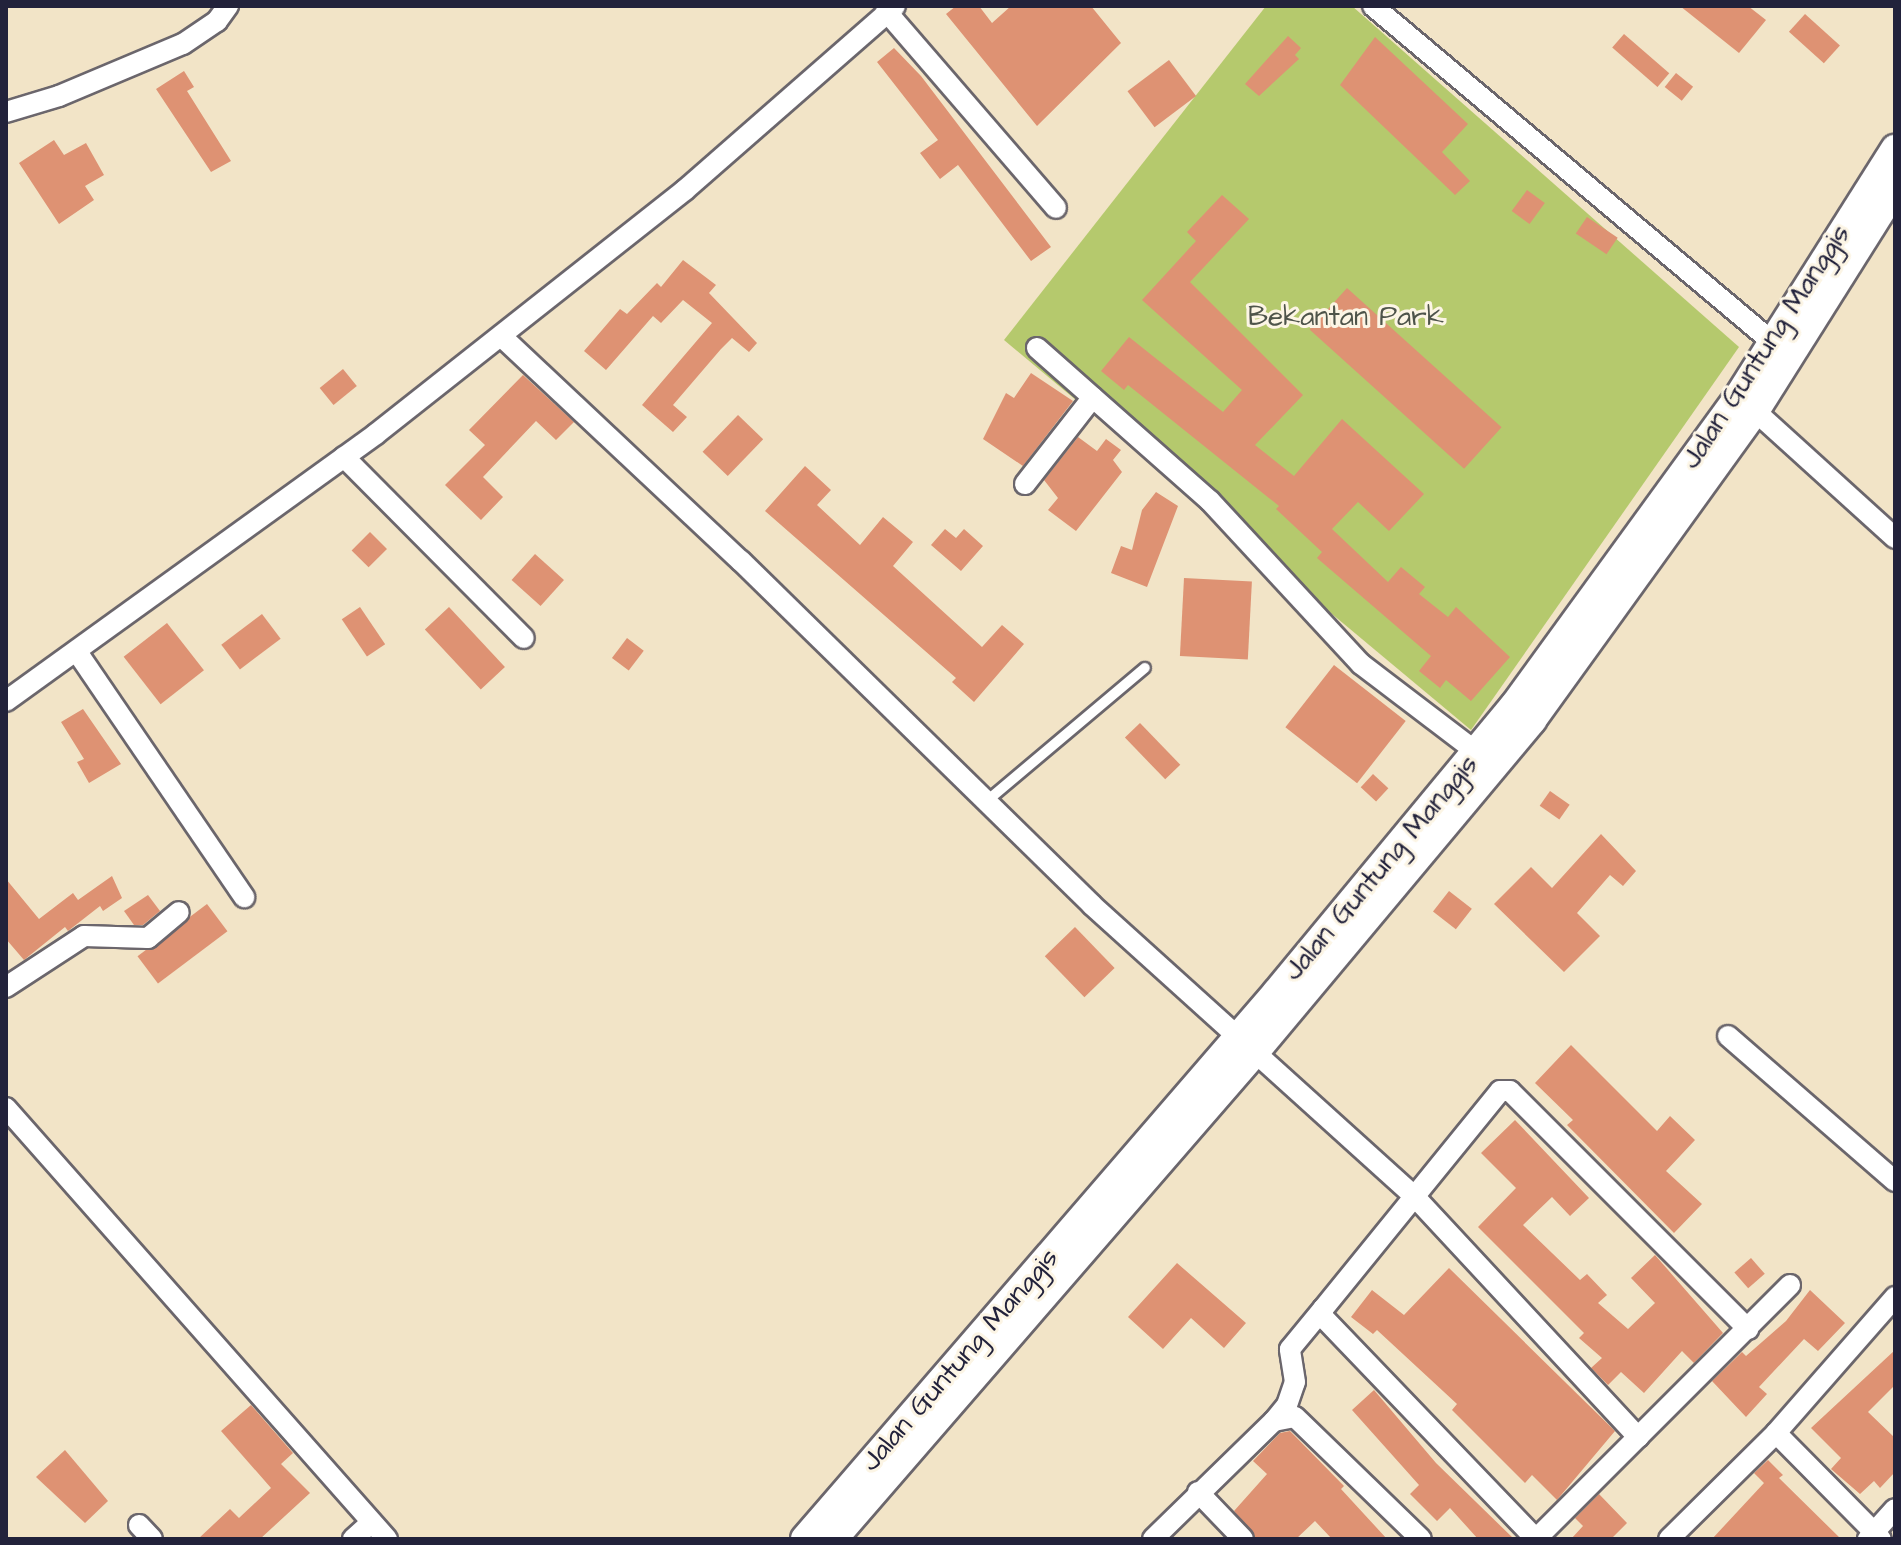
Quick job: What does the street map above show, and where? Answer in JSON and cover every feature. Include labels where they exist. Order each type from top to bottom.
[{"type":"street","points":[[6,112],[59,96],[183,44],[217,21],[228,6]]},
{"type":"street","points":[[1373,6],[1775,350]]},
{"type":"street","points":[[6,701],[344,457],[501,336],[685,190],[891,9],[1056,208]]},
{"type":"street","name":"Jalan Guntung Manggis","points":[[833,1539],[1244,1045],[1478,753],[1550,675],[1755,411],[1775,350],[1895,149]]},
{"type":"street","name":"Jalan Guntung Manggis","points":[[805,1539],[1244,1045],[1469,799],[1737,399],[1895,189]]},
{"type":"street","points":[[501,336],[1244,1045],[1415,1197],[1638,1437]]},
{"type":"street","points":[[1037,348],[1267,558],[1361,664],[1478,753]]},
{"type":"street","points":[[1025,484],[1093,397]]},
{"type":"street","points":[[1755,411],[1895,538]]},
{"type":"street","points":[[344,457],[524,638]]},
{"type":"street","points":[[77,652],[244,897]]},
{"type":"street","points":[[6,987],[84,936],[148,938],[179,912]]},
{"type":"street","points":[[1728,1036],[1895,1181]]},
{"type":"street","points":[[1153,1539],[1287,1405],[1295,1382],[1290,1349],[1500,1091],[1509,1090],[1748,1329]]},
{"type":"street","points":[[6,1108],[387,1539]]},
{"type":"street","points":[[1323,1309],[1324,1319],[1533,1536],[1540,1535],[1790,1285]]},
{"type":"street","points":[[1669,1539],[1776,1433],[1895,1297]]},
{"type":"street","points":[[1274,1421],[1295,1417],[1421,1539]]},
{"type":"street","points":[[1776,1433],[1875,1537],[1895,1509]]},
{"type":"street","points":[[1198,1492],[1243,1539]]},
{"type":"street","points":[[353,1539],[372,1522]]},
{"type":"lane","points":[[988,800],[1145,668]]},
{"type":"green space","name":"Bekantan Park","points":[[1266,6],[1352,6],[1739,347],[1471,730],[1004,340]]},
{"type":"building","points":[[956,6],[979,6],[992,23],[1011,6],[1091,6],[1121,43],[1037,126],[946,14]]},
{"type":"building","points":[[1680,6],[1748,6],[1766,20],[1739,53]]},
{"type":"building","points":[[1805,14],[1840,45],[1824,63],[1789,32]]},
{"type":"building","points":[[1624,34],[1669,73],[1657,87],[1612,48]]},
{"type":"building","points":[[1288,36],[1301,48],[1295,55],[1299,59],[1259,96],[1245,84]]},
{"type":"building","points":[[1375,37],[1468,124],[1442,152],[1470,181],[1455,195],[1340,85]]},
{"type":"building","points":[[894,48],[921,76],[1051,247],[1031,261],[958,165],[940,179],[920,153],[938,140],[877,62]]},
{"type":"building","points":[[1169,60],[1196,96],[1155,127],[1127,91]]},
{"type":"building","points":[[184,71],[194,87],[187,91],[231,161],[211,172],[156,89]]},
{"type":"building","points":[[1676,73],[1693,87],[1682,101],[1665,87]]},
{"type":"building","points":[[54,140],[64,155],[86,143],[104,175],[85,186],[94,200],[59,224],[19,163]]},
{"type":"building","points":[[1527,190],[1545,203],[1530,224],[1512,211]]},
{"type":"building","points":[[1222,195],[1249,219],[1190,282],[1303,395],[1255,445],[1294,476],[1342,419],[1424,494],[1389,531],[1358,502],[1332,529],[1388,582],[1401,567],[1425,587],[1419,594],[1448,617],[1456,607],[1510,657],[1471,701],[1446,680],[1440,688],[1419,671],[1431,656],[1317,558],[1322,552],[1276,509],[1279,506],[1128,385],[1124,390],[1101,371],[1129,337],[1223,412],[1242,390],[1142,300],[1196,241],[1187,232]]},
{"type":"building","points":[[1587,217],[1618,238],[1606,254],[1576,234]]},
{"type":"building","points":[[683,260],[716,285],[709,293],[757,343],[749,352],[732,338],[721,349],[673,405],[687,417],[673,432],[642,405],[712,323],[683,300],[661,323],[653,316],[606,370],[584,351],[620,309],[627,314],[657,283],[661,287]]},
{"type":"building","points":[[1347,288],[1502,427],[1464,469],[1310,330]]},
{"type":"building","points":[[343,369],[357,386],[334,405],[320,388]]},
{"type":"building","points":[[1031,373],[1073,401],[1023,466],[983,439],[1006,393],[1014,398]]},
{"type":"building","points":[[523,375],[574,422],[556,440],[536,421],[483,477],[503,497],[481,520],[445,485],[485,445],[469,430]]},
{"type":"building","points":[[738,415],[763,439],[728,476],[703,452]]},
{"type":"building","points":[[1078,437],[1097,451],[1106,439],[1121,450],[1113,460],[1122,472],[1076,531],[1048,510],[1058,498],[1044,480]]},
{"type":"building","points":[[805,466],[831,490],[817,505],[860,545],[883,517],[913,542],[893,566],[982,647],[1002,625],[1024,644],[974,702],[952,682],[956,678],[765,511]]},
{"type":"building","points":[[1156,492],[1178,506],[1147,587],[1111,573],[1121,546],[1132,550],[1142,510]]},
{"type":"building","points":[[945,529],[956,538],[964,529],[983,546],[961,571],[931,545]]},
{"type":"building","points":[[370,532],[387,549],[369,567],[352,550]]},
{"type":"building","points":[[535,554],[564,580],[541,606],[512,580]]},
{"type":"building","points":[[1184,578],[1252,582],[1248,659],[1180,656]]},
{"type":"building","points":[[360,607],[385,644],[367,657],[342,619]]},
{"type":"building","points":[[449,607],[505,667],[481,689],[425,630]]},
{"type":"building","points":[[262,614],[281,639],[240,669],[221,645]]},
{"type":"building","points":[[167,623],[204,670],[161,704],[124,657]]},
{"type":"building","points":[[627,638],[644,651],[629,671],[612,658]]},
{"type":"building","points":[[1334,665],[1406,721],[1357,783],[1285,727]]},
{"type":"building","points":[[83,709],[121,764],[89,783],[77,762],[84,759],[61,722]]},
{"type":"building","points":[[1140,723],[1180,765],[1165,779],[1125,738]]},
{"type":"building","points":[[1373,774],[1388,788],[1376,801],[1361,787]]},
{"type":"building","points":[[1550,791],[1570,805],[1559,820],[1540,806]]},
{"type":"building","points":[[1601,834],[1636,871],[1623,886],[1610,875],[1577,913],[1600,936],[1564,972],[1494,904],[1531,867],[1552,888]]},
{"type":"building","points":[[112,876],[122,898],[103,911],[100,906],[68,931],[65,927],[24,960],[6,939],[6,879],[39,919],[73,893],[78,900]]},
{"type":"building","points":[[1449,891],[1472,909],[1456,929],[1433,911]]},
{"type":"building","points":[[148,895],[160,911],[143,925],[134,925],[124,911]]},
{"type":"building","points":[[207,904],[227,931],[158,984],[138,956]]},
{"type":"building","points":[[1075,927],[1115,968],[1084,997],[1045,956]]},
{"type":"building","points":[[1571,1045],[1657,1131],[1670,1116],[1695,1140],[1666,1171],[1702,1204],[1674,1233],[1567,1125],[1573,1120],[1535,1083]]},
{"type":"building","points":[[1515,1120],[1589,1198],[1570,1216],[1552,1197],[1523,1225],[1580,1280],[1587,1274],[1607,1295],[1598,1303],[1628,1329],[1655,1303],[1631,1278],[1655,1255],[1723,1333],[1694,1363],[1682,1351],[1644,1393],[1621,1372],[1608,1385],[1591,1368],[1602,1358],[1579,1338],[1584,1333],[1478,1227],[1516,1188],[1481,1153]]},
{"type":"building","points":[[1751,1258],[1765,1274],[1748,1288],[1734,1272]]},
{"type":"building","points":[[1177,1263],[1246,1323],[1224,1348],[1191,1318],[1163,1349],[1128,1317]]},
{"type":"building","points":[[1449,1268],[1615,1431],[1557,1500],[1532,1475],[1525,1483],[1452,1410],[1457,1404],[1377,1330],[1373,1334],[1351,1317],[1372,1290],[1404,1315]]},
{"type":"building","points":[[1810,1290],[1845,1323],[1818,1351],[1804,1339],[1759,1387],[1767,1394],[1746,1417],[1712,1381],[1742,1352],[1746,1356],[1786,1321]]},
{"type":"building","points":[[1895,1350],[1895,1385],[1868,1412],[1895,1438],[1895,1472],[1880,1488],[1874,1481],[1860,1494],[1831,1469],[1841,1458],[1811,1428]]},
{"type":"building","points":[[1374,1390],[1436,1463],[1514,1539],[1478,1539],[1450,1508],[1437,1521],[1410,1494],[1419,1485],[1352,1410]]},
{"type":"building","points":[[251,1405],[293,1453],[281,1464],[310,1493],[260,1539],[198,1539],[230,1509],[239,1518],[271,1488],[221,1431]]},
{"type":"building","points":[[1290,1431],[1344,1486],[1341,1489],[1387,1539],[1332,1539],[1315,1521],[1296,1539],[1256,1539],[1234,1511],[1267,1474],[1253,1461],[1280,1433]]},
{"type":"building","points":[[65,1450],[108,1501],[85,1523],[36,1477]]},
{"type":"building","points":[[1768,1460],[1783,1475],[1779,1478],[1841,1539],[1712,1539],[1764,1483],[1754,1473]]},
{"type":"building","points":[[1599,1494],[1627,1523],[1611,1539],[1571,1539],[1583,1526],[1575,1518]]}]
